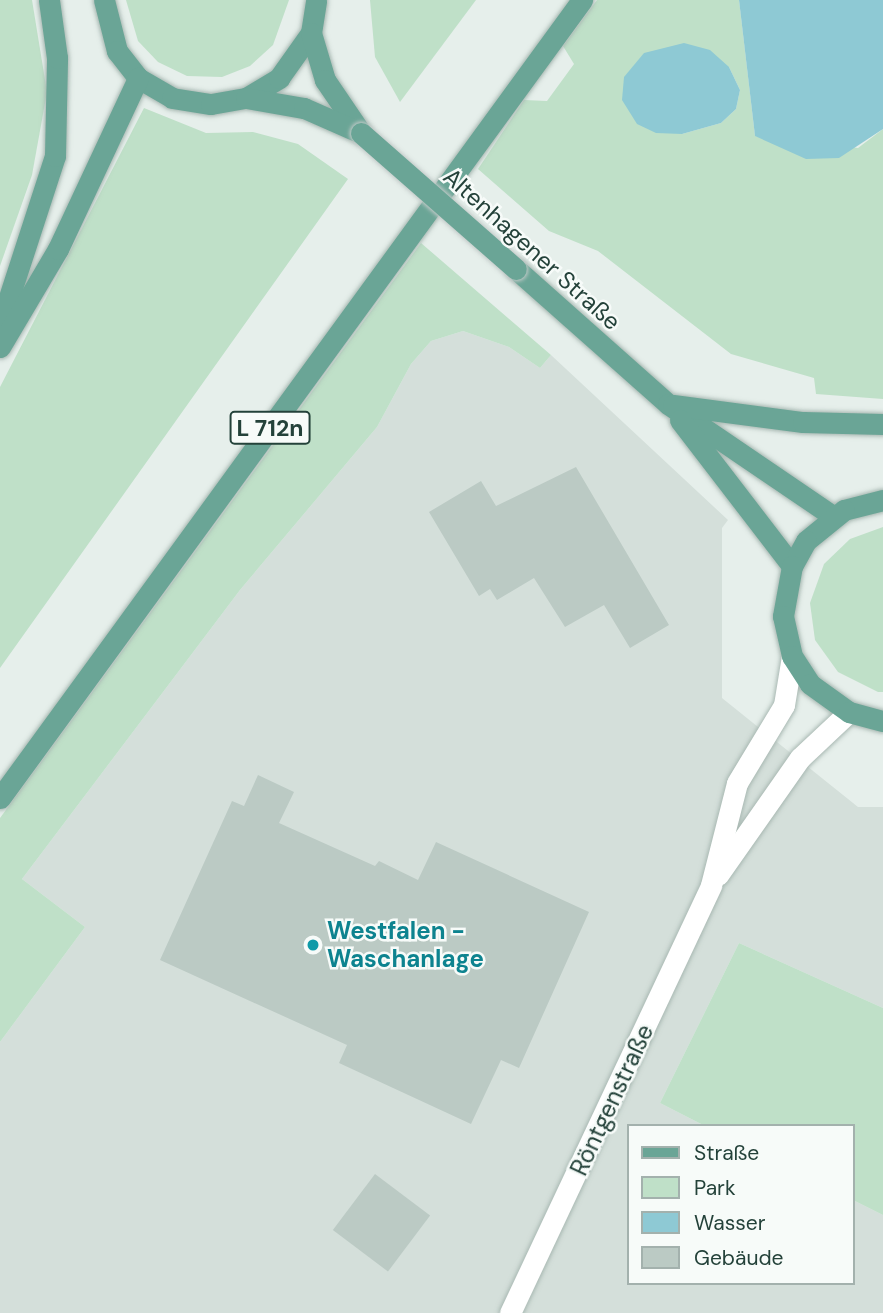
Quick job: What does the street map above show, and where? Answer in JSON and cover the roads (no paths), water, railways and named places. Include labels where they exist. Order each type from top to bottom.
[{"type":"main road","points":[[0,325],[55,156],[57,58],[49,0]]},
{"type":"main road","points":[[104,0],[117,51],[138,78],[173,98],[211,104],[246,98],[279,78],[311,33],[317,0]]},
{"type":"main road","name":"L 712n","points":[[0,798],[582,0]]},
{"type":"main road","name":"Altenhagener Straße","points":[[311,33],[325,80],[361,133],[668,404]]},
{"type":"main road","points":[[0,347],[58,249],[138,78]]},
{"type":"main road","name":"Altenhagener Straße","points":[[246,98],[303,108],[361,133]]},
{"type":"main road","points":[[668,404],[803,422],[883,424]]},
{"type":"main road","points":[[668,404],[833,516]]},
{"type":"main road","points":[[668,404],[792,566]]},
{"type":"main road","points":[[883,500],[833,516],[792,566],[783,615],[792,656],[810,684],[849,712],[883,721]]},
{"type":"street","name":"Röntgenstraße","points":[[711,885],[737,783],[784,705],[792,656]]},
{"type":"street","name":"Röntgenstraße","points":[[510,1313],[711,885],[800,758],[849,712]]},
{"type":"water","points":[[739,0],[883,0],[883,129],[839,158],[806,159],[755,136]]},
{"type":"water","points":[[684,43],[710,50],[729,67],[740,90],[736,109],[721,123],[682,134],[656,133],[637,124],[622,100],[624,77],[644,53]]},
{"type":"place","name":"Westfalen - Waschanlage","points":[[313,945]]}]
